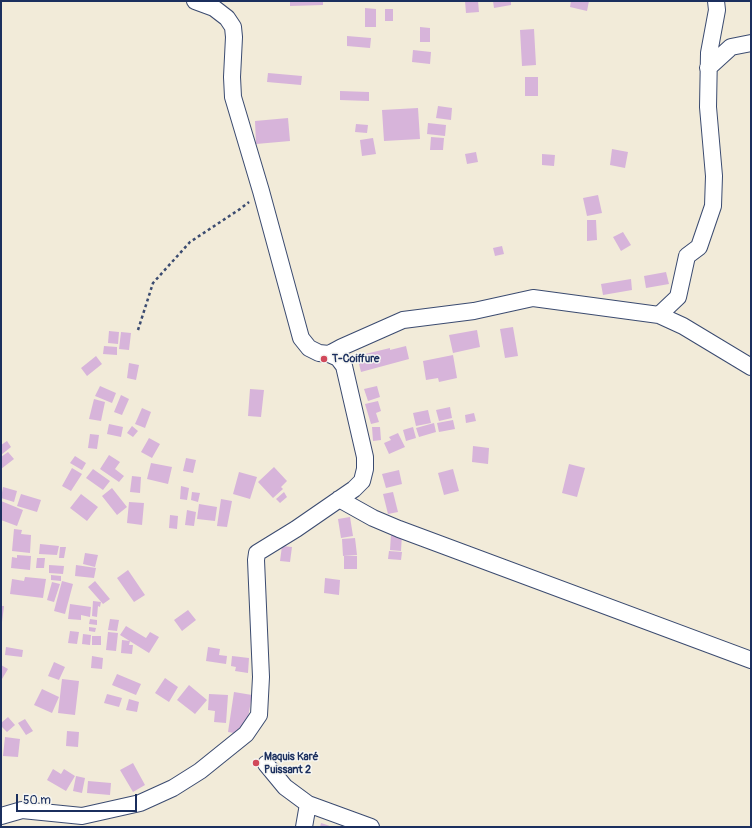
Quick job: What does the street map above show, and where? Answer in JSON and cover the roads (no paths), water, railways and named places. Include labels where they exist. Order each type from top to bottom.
[{"type":"street","points":[[1,816],[22,810],[82,816],[140,803],[173,788],[200,771],[246,734],[259,715],[261,677],[256,560],[257,553],[340,499],[362,481],[365,457],[344,366],[338,358],[329,354],[319,353],[310,348],[301,338],[261,191],[233,97],[233,27],[214,4],[195,1]]},
{"type":"street","points":[[659,315],[678,297],[687,256],[699,247],[713,206],[714,176],[708,107],[708,68],[709,53],[717,10],[716,1]]},
{"type":"street","points":[[708,68],[731,47],[751,43]]},
{"type":"street","points":[[329,354],[402,320],[474,311],[533,298],[659,315],[683,326],[751,367]]},
{"type":"street","points":[[340,499],[373,518],[399,529],[751,660]]},
{"type":"street","points":[[266,764],[285,787],[308,804],[371,827]]},
{"type":"street","points":[[304,827],[308,804]]},
{"type":"place","name":"T-Coiffure","points":[[324,359]]},
{"type":"place","name":"Maquis Karé Puissant 2","points":[[256,763]]}]
